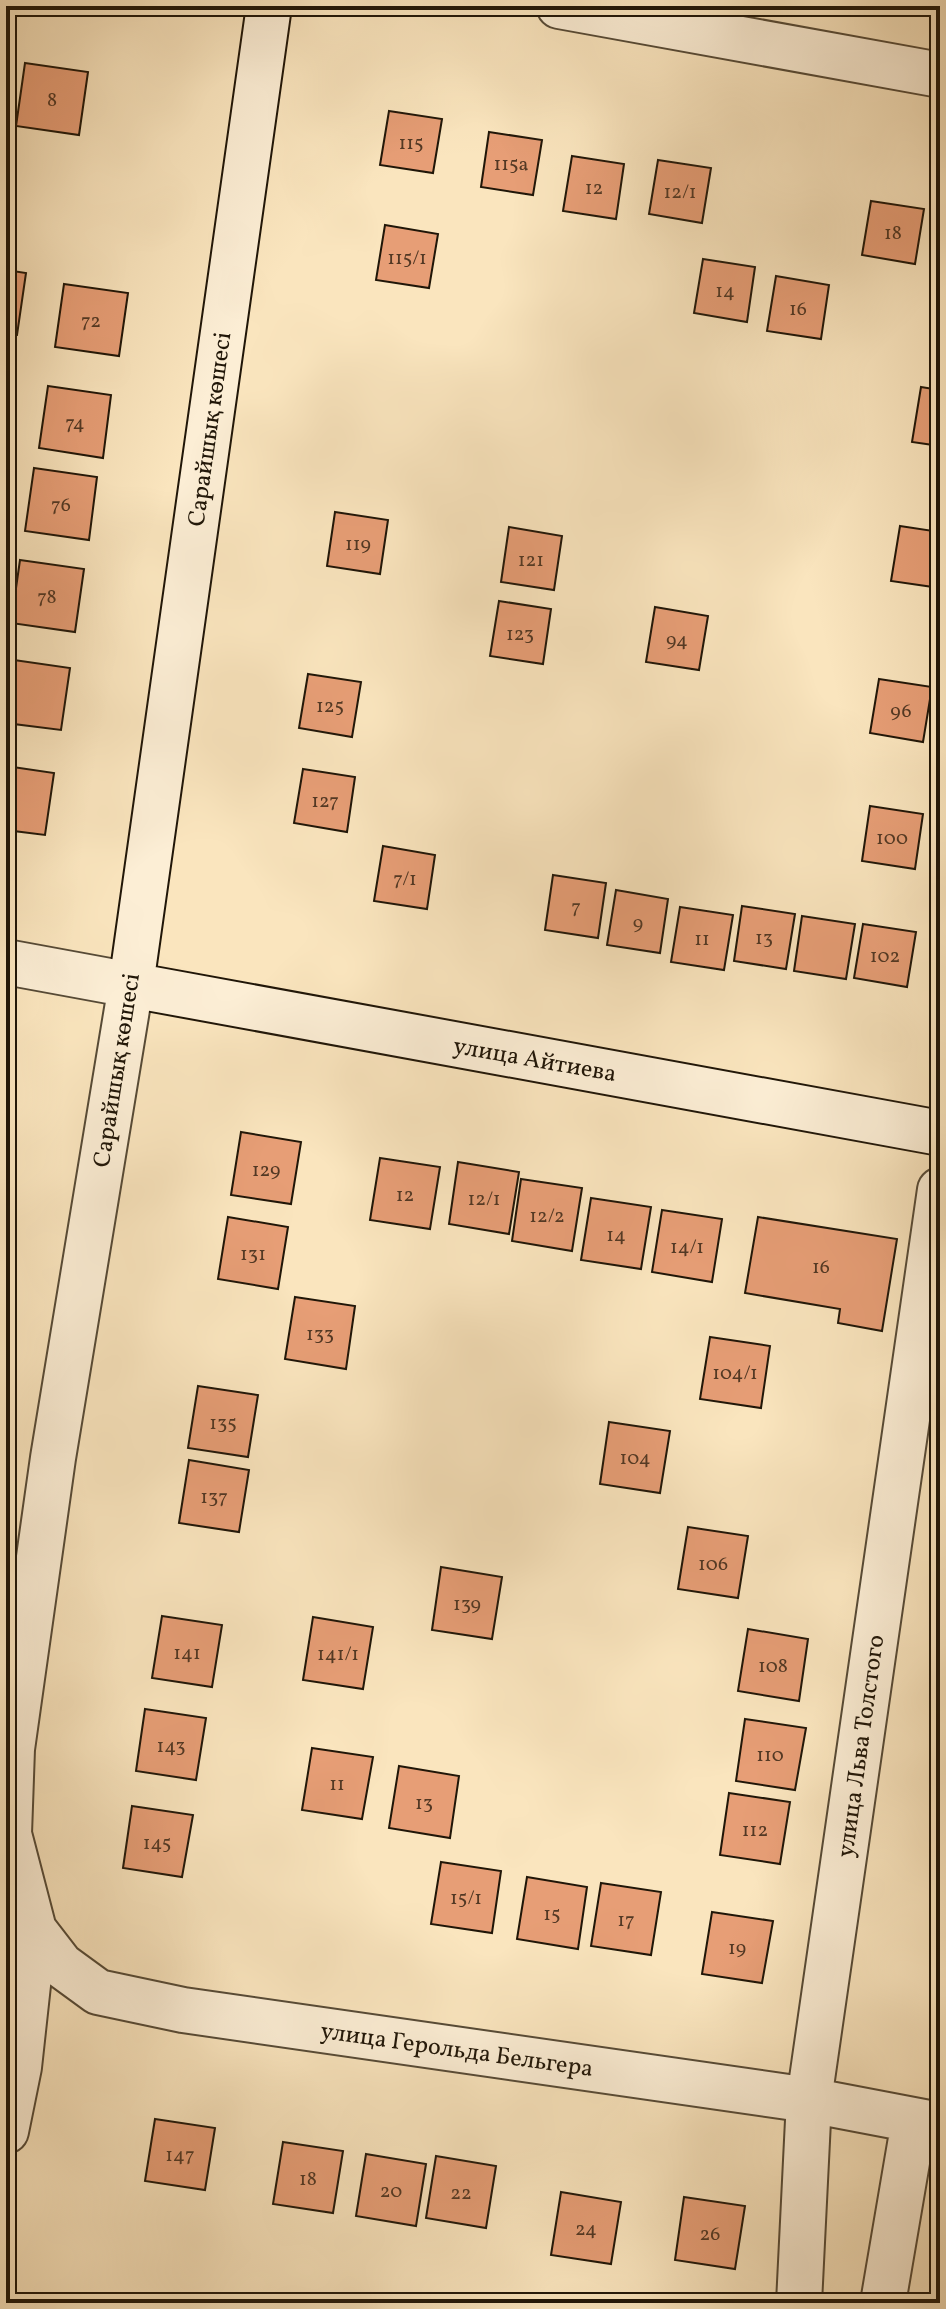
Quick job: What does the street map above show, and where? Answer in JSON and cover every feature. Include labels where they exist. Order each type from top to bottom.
[{"type":"street","name":"Сарайшық көшесі","points":[[6,2131],[19,2067],[20,1941],[9,1834],[12,1749],[53,1458],[131,985],[269,6]]},
{"type":"street","points":[[559,6],[940,75]]},
{"type":"street","name":"улица Айтиева","points":[[6,962],[940,1133]]},
{"type":"street","name":"улица Льва Толстого","points":[[799,2303],[809,2100],[940,1190]]},
{"type":"street","name":"улица Герольда Бельгера","points":[[20,1941],[98,1992],[183,2010],[809,2100],[927,2123]]},
{"type":"street","points":[[883,2303],[927,2123]]},
{"type":"building","points":[[25,63],[88,72],[79,135],[16,126]]},
{"type":"building","points":[[389,111],[442,119],[433,173],[380,165]]},
{"type":"building","points":[[489,132],[542,140],[533,195],[481,187]]},
{"type":"building","points":[[572,156],[624,164],[616,219],[563,211]]},
{"type":"building","points":[[658,160],[711,168],[702,223],[649,214]]},
{"type":"building","points":[[871,201],[924,209],[915,264],[862,255]]},
{"type":"building","points":[[385,225],[438,234],[429,288],[376,280]]},
{"type":"building","points":[[703,259],[755,267],[747,322],[694,313]]},
{"type":"building","points":[[6,270],[26,273],[17,335],[6,334]]},
{"type":"building","points":[[776,276],[829,285],[821,339],[767,331]]},
{"type":"building","points":[[64,284],[128,293],[119,356],[55,347]]},
{"type":"building","points":[[48,386],[111,395],[103,458],[39,448]]},
{"type":"building","points":[[921,387],[940,390],[940,446],[912,442]]},
{"type":"building","points":[[34,468],[97,477],[89,540],[25,531]]},
{"type":"building","points":[[335,512],[388,520],[380,574],[327,566]]},
{"type":"building","points":[[900,526],[940,532],[940,588],[891,581]]},
{"type":"building","points":[[509,527],[562,536],[554,590],[501,582]]},
{"type":"building","points":[[20,560],[84,569],[75,632],[11,623]]},
{"type":"building","points":[[499,601],[551,609],[543,664],[490,656]]},
{"type":"building","points":[[655,607],[708,616],[699,670],[646,662]]},
{"type":"building","points":[[7,659],[70,668],[61,730],[6,723]]},
{"type":"building","points":[[308,674],[361,682],[352,737],[299,728]]},
{"type":"building","points":[[879,679],[932,687],[923,742],[870,733]]},
{"type":"building","points":[[6,766],[54,773],[45,835],[6,830]]},
{"type":"building","points":[[303,769],[355,777],[347,832],[294,823]]},
{"type":"building","points":[[870,806],[923,814],[915,869],[862,861]]},
{"type":"building","points":[[383,846],[435,855],[427,909],[374,901]]},
{"type":"building","points":[[553,875],[606,883],[598,938],[545,930]]},
{"type":"building","points":[[616,890],[668,899],[660,953],[607,945]]},
{"type":"building","points":[[742,906],[795,914],[786,969],[734,961]]},
{"type":"building","points":[[680,907],[733,915],[724,970],[671,962]]},
{"type":"building","points":[[802,916],[855,924],[846,979],[794,971]]},
{"type":"building","points":[[863,924],[916,932],[907,987],[854,978]]},
{"type":"building","points":[[241,1132],[301,1142],[291,1204],[231,1195]]},
{"type":"building","points":[[380,1158],[440,1167],[430,1229],[370,1220]]},
{"type":"building","points":[[458,1162],[519,1172],[509,1234],[449,1224]]},
{"type":"building","points":[[521,1179],[582,1188],[572,1251],[512,1241]]},
{"type":"building","points":[[591,1198],[651,1207],[641,1269],[581,1260]]},
{"type":"building","points":[[662,1210],[722,1219],[712,1282],[652,1272]]},
{"type":"building","points":[[228,1217],[288,1227],[278,1289],[218,1279]]},
{"type":"building","points":[[758,1217],[897,1239],[882,1331],[838,1323],[840,1309],[745,1293]]},
{"type":"building","points":[[295,1297],[355,1306],[346,1369],[285,1359]]},
{"type":"building","points":[[710,1337],[770,1346],[761,1408],[700,1399]]},
{"type":"building","points":[[198,1386],[258,1395],[248,1457],[188,1448]]},
{"type":"building","points":[[609,1422],[670,1431],[660,1493],[600,1484]]},
{"type":"building","points":[[189,1460],[249,1470],[239,1532],[179,1523]]},
{"type":"building","points":[[688,1527],[748,1536],[738,1598],[678,1589]]},
{"type":"building","points":[[441,1567],[502,1577],[492,1639],[432,1630]]},
{"type":"building","points":[[162,1616],[222,1625],[212,1687],[152,1678]]},
{"type":"building","points":[[313,1617],[373,1627],[363,1689],[303,1680]]},
{"type":"building","points":[[748,1629],[808,1639],[799,1701],[738,1691]]},
{"type":"building","points":[[145,1709],[206,1718],[196,1780],[136,1771]]},
{"type":"building","points":[[745,1719],[806,1728],[795,1790],[736,1781]]},
{"type":"building","points":[[312,1748],[373,1757],[362,1819],[302,1810]]},
{"type":"building","points":[[399,1766],[459,1776],[450,1838],[389,1828]]},
{"type":"building","points":[[729,1793],[790,1802],[780,1864],[720,1855]]},
{"type":"building","points":[[132,1806],[193,1815],[182,1877],[123,1868]]},
{"type":"building","points":[[441,1862],[501,1871],[492,1933],[431,1924]]},
{"type":"building","points":[[527,1877],[587,1887],[578,1949],[517,1939]]},
{"type":"building","points":[[601,1883],[661,1892],[651,1955],[591,1946]]},
{"type":"building","points":[[712,1912],[773,1921],[762,1983],[702,1974]]},
{"type":"building","points":[[155,2119],[215,2128],[205,2190],[145,2181]]},
{"type":"building","points":[[283,2142],[343,2151],[333,2213],[273,2204]]},
{"type":"building","points":[[366,2154],[426,2164],[416,2226],[356,2216]]},
{"type":"building","points":[[436,2156],[496,2166],[486,2228],[426,2218]]},
{"type":"building","points":[[561,2192],[621,2202],[611,2264],[551,2255]]},
{"type":"building","points":[[684,2197],[745,2206],[735,2269],[675,2260]]},
{"type":"building","points":[[128,2295],[177,2303],[127,2303]]}]
